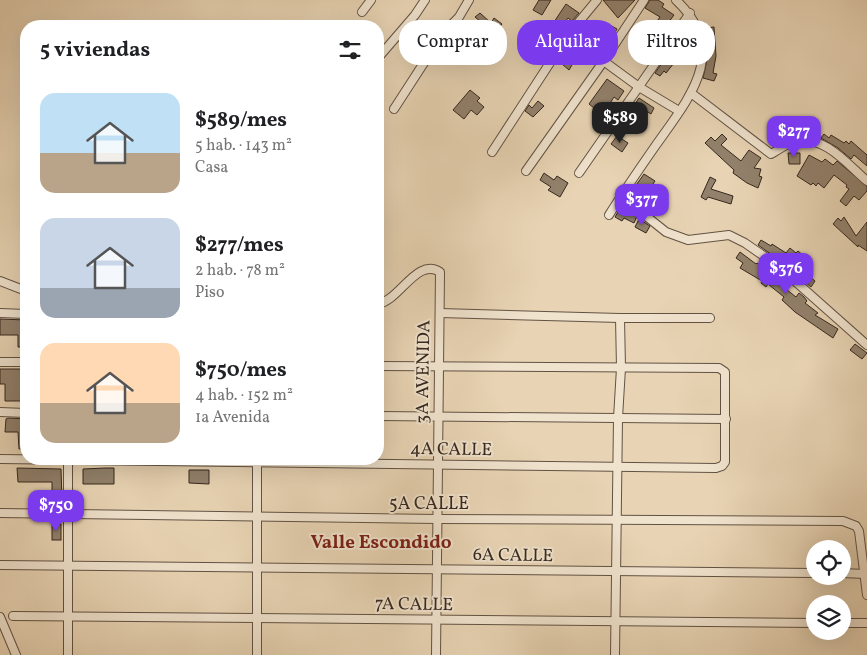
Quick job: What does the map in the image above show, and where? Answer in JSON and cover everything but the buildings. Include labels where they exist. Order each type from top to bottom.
[{"type":"street","points":[[362,12],[371,0]]},
{"type":"street","points":[[384,51],[415,15],[425,0]]},
{"type":"street","points":[[394,109],[435,41],[459,16],[469,0]]},
{"type":"street","points":[[580,20],[597,0]]},
{"type":"street","points":[[618,39],[644,0]]},
{"type":"street","points":[[609,215],[680,112],[700,73],[703,60],[697,26],[690,13],[676,0]]},
{"type":"street","points":[[579,173],[690,13]]},
{"type":"street","points":[[492,152],[549,65]]},
{"type":"street","points":[[526,171],[601,65]]},
{"type":"street","points":[[607,65],[680,112]]},
{"type":"street","points":[[691,93],[771,154],[794,142],[813,140],[830,149],[867,181]]},
{"type":"street","points":[[621,196],[666,232],[688,240],[729,235],[745,243],[778,266],[867,346]]},
{"type":"street","name":"3A AVENIDA","points":[[384,301],[397,295],[416,273],[425,269],[437,270],[441,276],[436,655]]},
{"type":"street","points":[[0,281],[20,289]]},
{"type":"street","points":[[0,313],[20,314]]},
{"type":"street","points":[[440,313],[620,318],[710,318]]},
{"type":"street","points":[[615,655],[618,418],[621,368],[620,318]]},
{"type":"street","points":[[0,362],[20,362]]},
{"type":"street","points":[[384,366],[723,370],[726,376],[726,419],[384,416]]},
{"type":"street","points":[[0,412],[20,412]]},
{"type":"street","name":"4A CALLE","points":[[384,464],[716,468],[722,466],[726,457],[726,419]]},
{"type":"street","name":"4A CALLE","points":[[0,459],[20,459]]},
{"type":"street","points":[[68,465],[68,655]]},
{"type":"street","points":[[257,465],[257,655]]},
{"type":"street","name":"5A CALLE","points":[[0,513],[843,522],[856,526],[861,538],[864,574]]},
{"type":"street","name":"6A CALLE","points":[[0,565],[806,573]]},
{"type":"street","points":[[851,574],[864,574],[867,595]]},
{"type":"street","name":"7A CALLE","points":[[13,616],[806,623]]},
{"type":"street","points":[[0,617],[16,655]]},
{"type":"street","points":[[851,623],[867,623]]},
{"type":"district","name":"Valle Escondido","points":[[381,543]]}]
